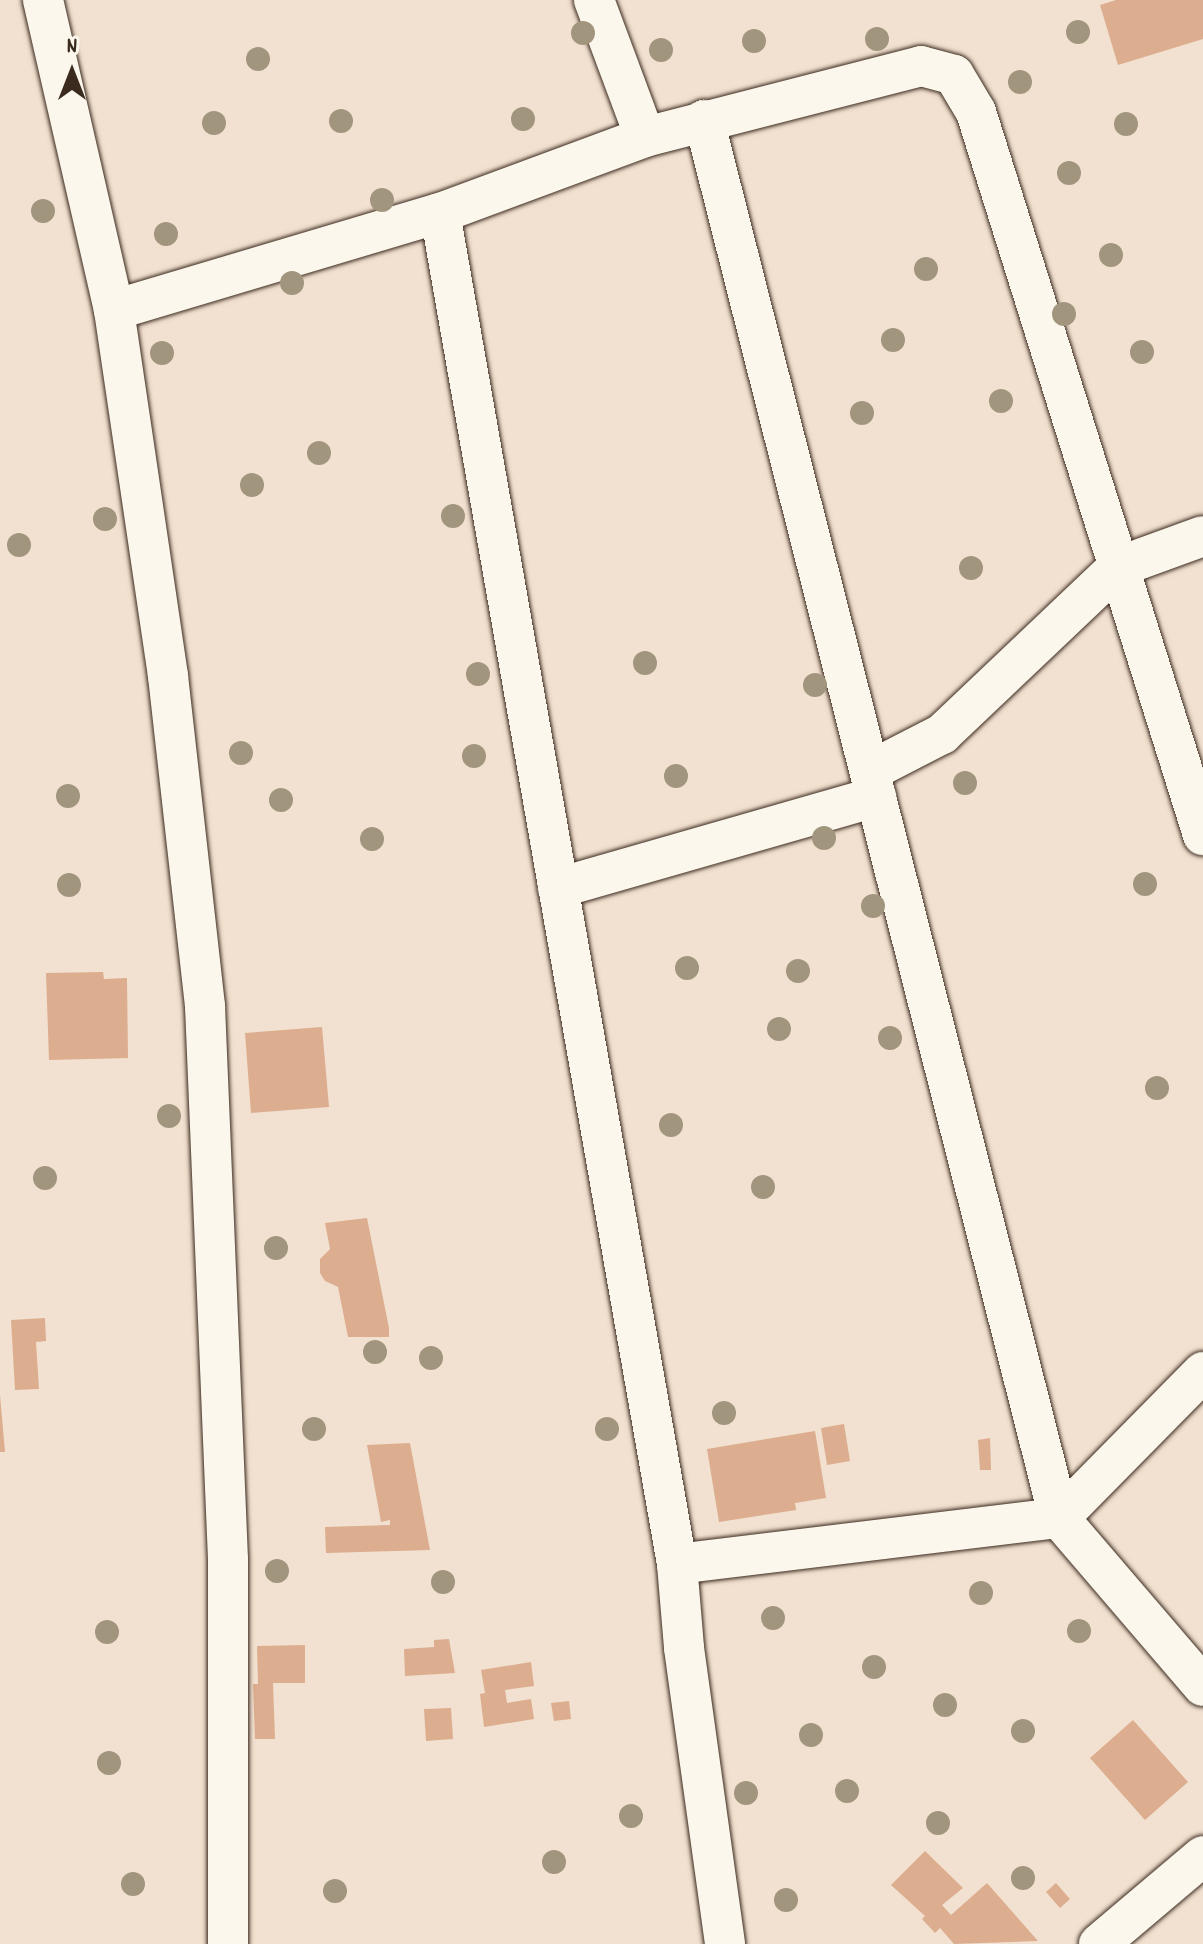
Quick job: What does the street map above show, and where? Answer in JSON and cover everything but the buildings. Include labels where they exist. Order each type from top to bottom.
[{"type":"street","points":[[43,0],[114,310],[168,676],[205,1006],[228,1560],[228,1944]]},
{"type":"street","points":[[594,0],[645,137]]},
{"type":"street","points":[[114,310],[440,213],[645,137],[704,120],[921,66],[954,75],[976,112],[1203,835]]},
{"type":"street","points":[[704,120],[1059,1518],[1203,1686]]},
{"type":"street","points":[[440,213],[677,1564],[684,1648],[725,1944]]},
{"type":"street","points":[[558,888],[873,784],[942,734],[1118,567],[1203,536]]},
{"type":"street","points":[[677,1564],[1059,1518],[1203,1372]]},
{"type":"street","points":[[1114,1939],[1203,1856]]}]
